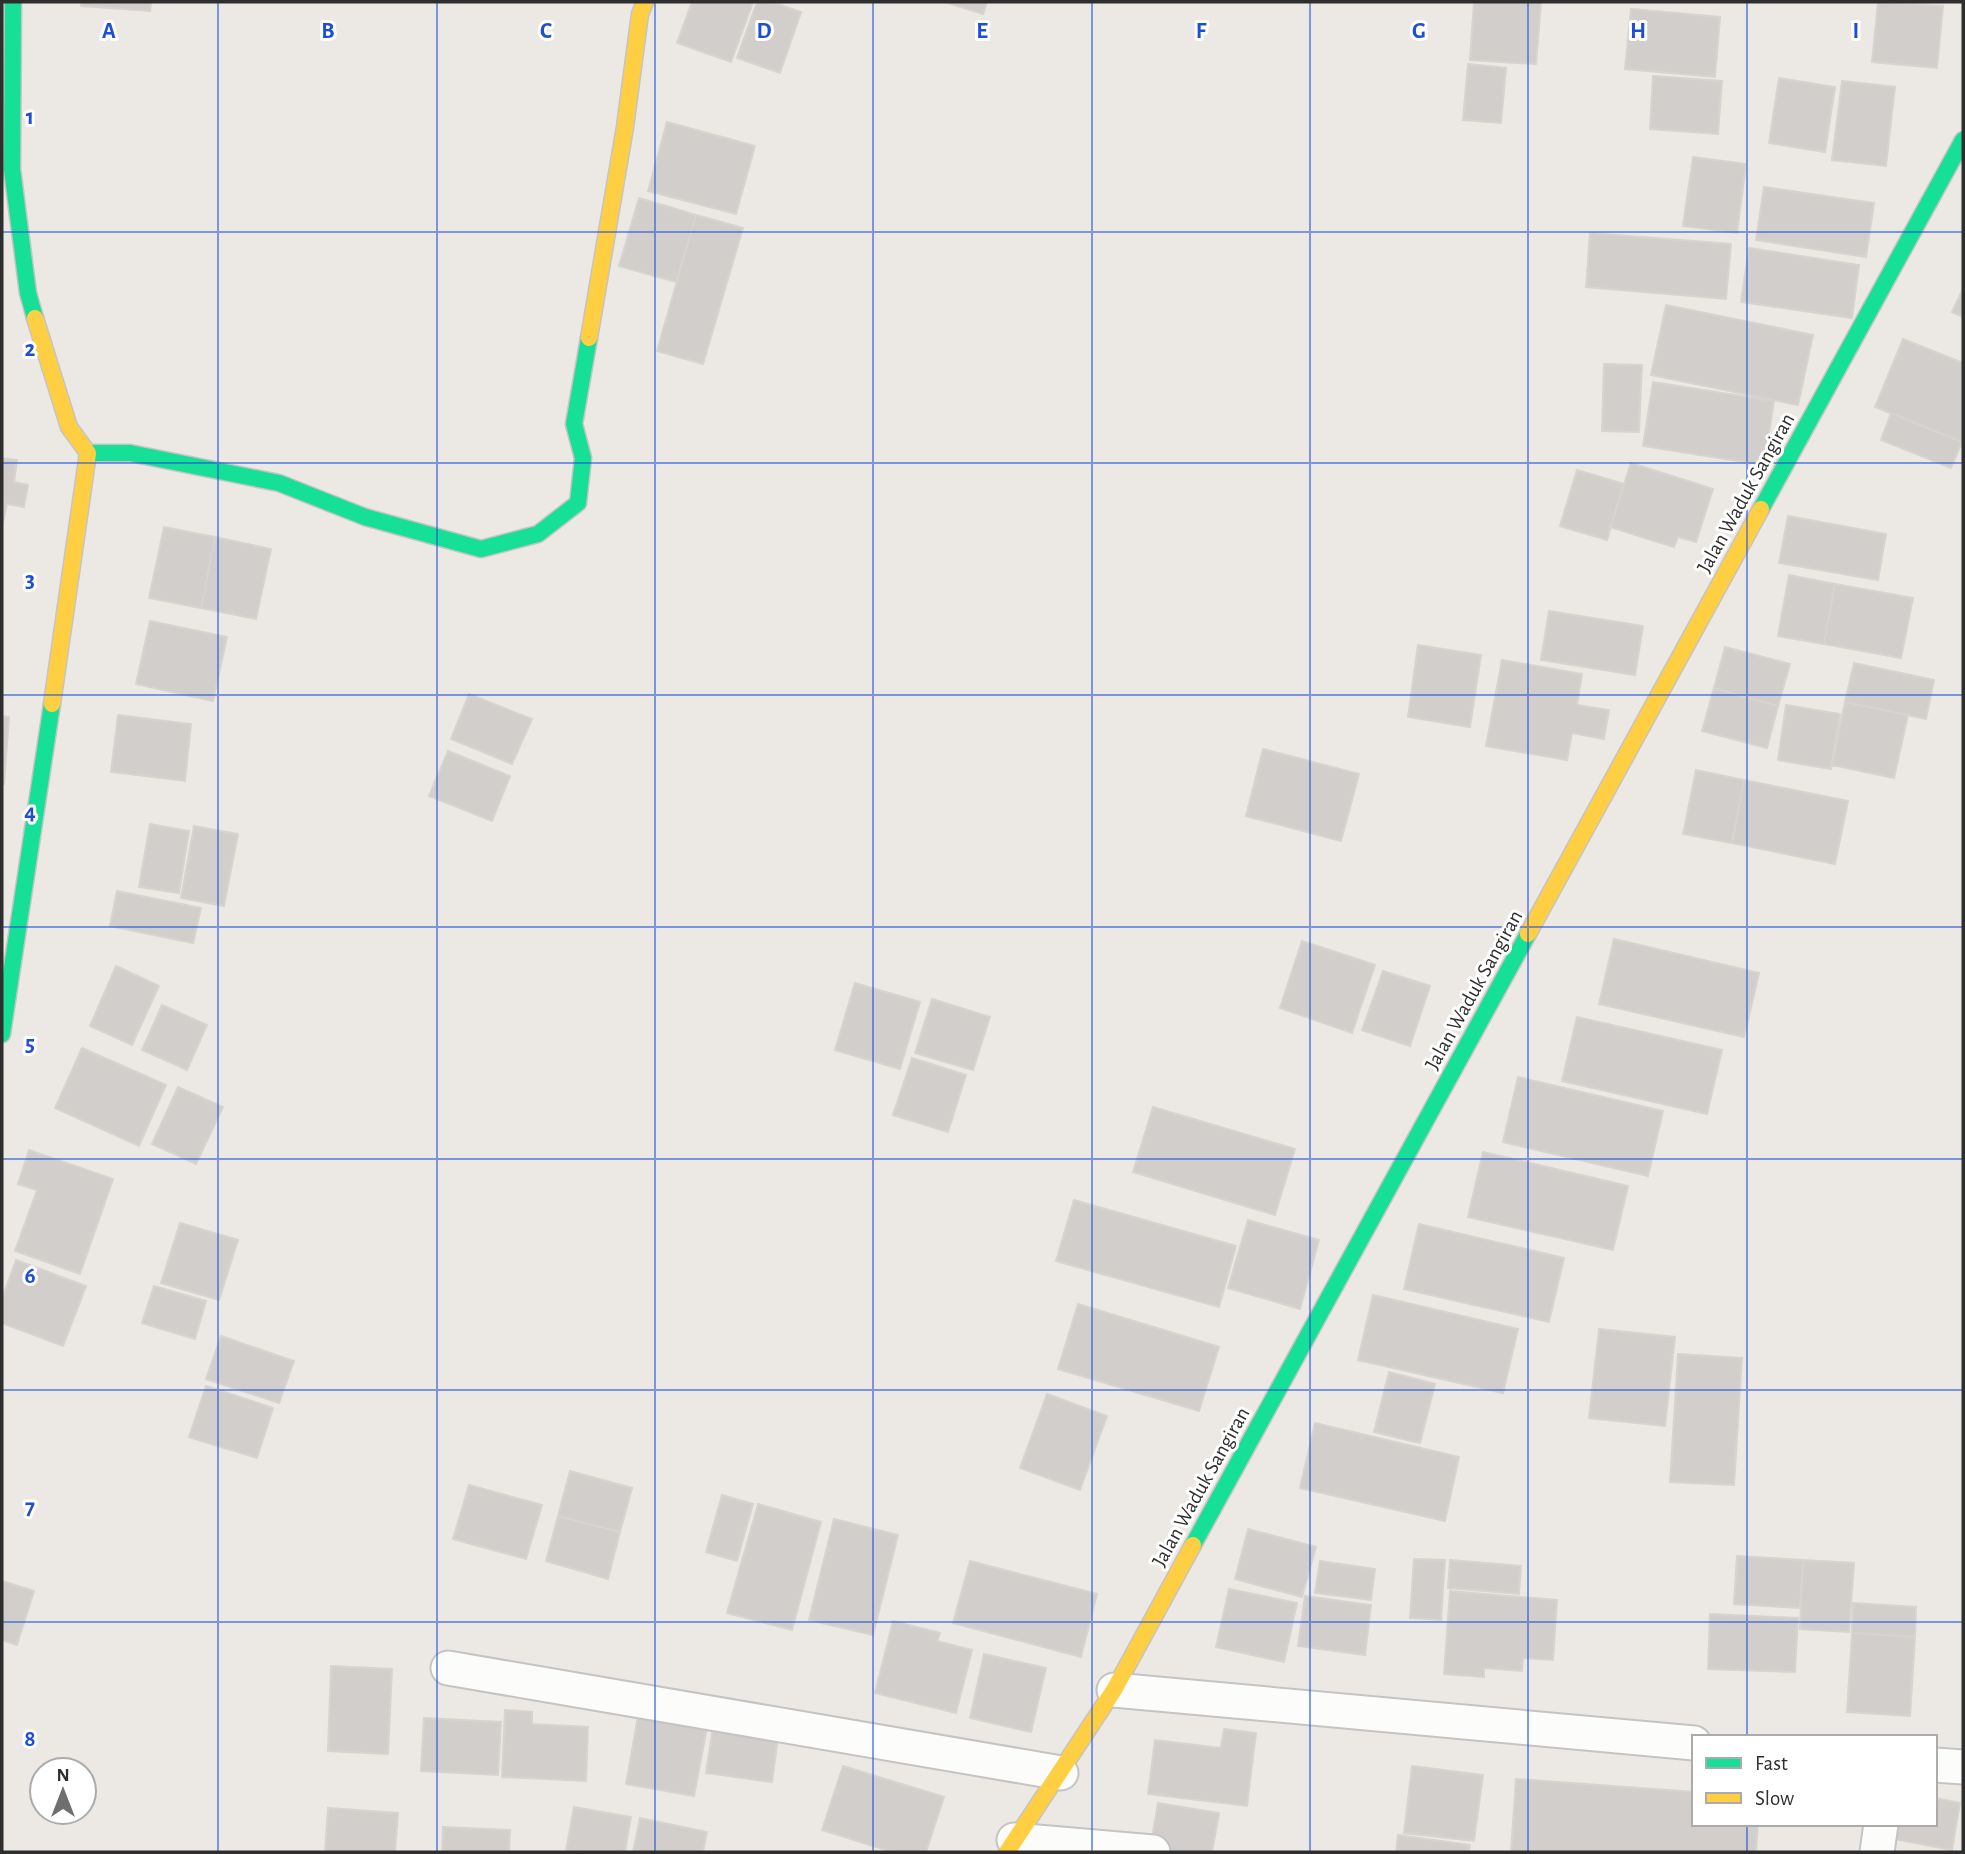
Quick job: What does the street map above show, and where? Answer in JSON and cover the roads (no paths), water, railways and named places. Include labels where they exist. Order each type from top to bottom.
[{"type":"street","points":[[2,1034],[5,988],[57,674],[88,453],[69,427],[48,367],[28,293],[12,169],[13,2]]},
{"type":"street","points":[[88,453],[130,453],[279,483],[365,517],[481,549],[538,534],[578,503],[583,458],[573,424],[625,127],[640,14],[645,2]]},
{"type":"street","name":"Jalan Waduk Sangiran","points":[[1011,1846],[1114,1690],[1963,139]]},
{"type":"street","points":[[448,1668],[1061,1773]]},
{"type":"street","points":[[1114,1690],[1692,1743]]},
{"type":"street","points":[[1937,1765],[1963,1767]]},
{"type":"street","points":[[1877,1852],[1881,1826]]},
{"type":"street","points":[[1011,1846],[1153,1852]]}]
